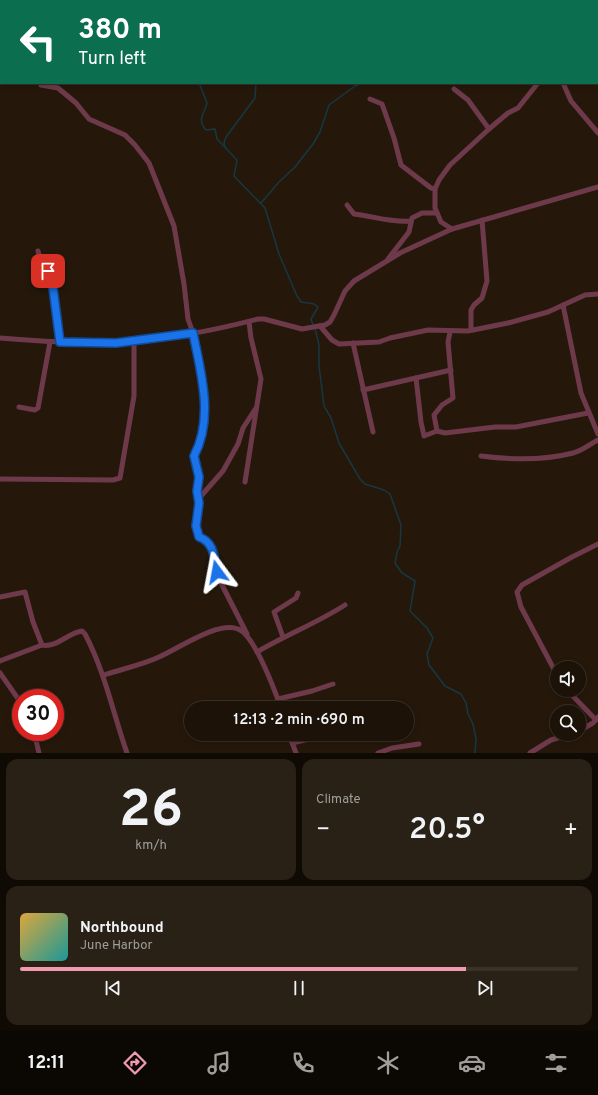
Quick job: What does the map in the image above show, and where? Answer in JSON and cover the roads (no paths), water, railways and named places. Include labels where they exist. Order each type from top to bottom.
[{"type":"street","points":[[452,229],[441,222],[437,213],[434,200],[435,189],[439,180],[450,165],[508,113],[518,108],[537,84]]},
{"type":"street","points":[[563,84],[571,101],[598,133]]},
{"type":"street","points":[[41,85],[58,88],[76,103],[89,119],[125,135],[149,163],[174,226],[184,284],[188,319],[193,333],[204,393],[205,412],[200,444],[194,456],[199,477],[197,491],[199,503]]},
{"type":"street","points":[[454,89],[468,100],[490,129]]},
{"type":"street","points":[[370,99],[382,104],[394,138],[401,165],[431,188],[435,189]]},
{"type":"street","points":[[0,338],[50,342],[116,343],[193,333],[264,319],[302,329],[315,327],[330,322],[345,291],[354,281],[388,259],[452,229],[598,187]]},
{"type":"street","points":[[347,205],[354,214],[378,217],[396,223],[411,221]]},
{"type":"street","points":[[388,259],[409,232],[412,218],[422,213],[437,213]]},
{"type":"street","points":[[471,330],[471,310],[482,298],[487,281],[482,220]]},
{"type":"street","points":[[38,251],[42,265],[48,271],[53,288],[60,342]]},
{"type":"street","points":[[315,327],[339,344],[379,342],[428,330],[450,332],[471,330],[522,319],[548,312],[578,297],[598,294]]},
{"type":"street","points":[[563,305],[581,393],[598,434]]},
{"type":"street","points":[[245,482],[261,379],[251,338],[250,322]]},
{"type":"street","points":[[437,431],[434,415],[442,405],[453,398],[448,342],[450,332]]},
{"type":"street","points":[[0,479],[113,480],[120,478],[134,396],[134,341]]},
{"type":"street","points":[[19,407],[35,410],[38,408],[50,342]]},
{"type":"street","points":[[353,343],[373,432]]},
{"type":"street","points":[[364,390],[451,370]]},
{"type":"street","points":[[416,378],[420,422],[424,436],[437,431],[446,433],[495,427],[516,427],[588,413]]},
{"type":"street","points":[[256,408],[243,428],[238,444],[223,471],[200,496],[196,526],[199,537],[207,539],[211,544],[220,581],[257,652],[278,699],[312,691],[333,684]]},
{"type":"street","points":[[481,456],[506,460],[529,460],[574,453],[598,440]]},
{"type":"street","points":[[550,662],[521,607],[517,592],[522,585],[598,544]]},
{"type":"street","points":[[0,598],[25,592],[31,615],[42,645]]},
{"type":"street","points":[[284,637],[274,612],[296,598],[298,593]]},
{"type":"street","points":[[257,652],[284,637],[325,618],[345,605]]},
{"type":"street","points":[[104,675],[158,658],[216,629],[238,628],[247,634]]},
{"type":"street","points":[[0,661],[42,645],[46,646],[61,641],[82,631],[96,655],[104,675],[126,753]]},
{"type":"street","points":[[0,673],[12,690]]},
{"type":"street","points":[[575,697],[597,718],[586,726]]},
{"type":"street","points":[[36,741],[39,753]]},
{"type":"street","points":[[296,753],[292,743],[301,741]]},
{"type":"street","points":[[530,753],[550,741]]},
{"type":"street","points":[[378,753],[392,748],[419,744]]},
{"type":"waterway","points":[[199,84],[207,103],[201,119],[203,126],[206,130],[215,129],[217,139],[237,160],[234,176],[265,208],[279,254],[297,296],[301,302],[314,304],[318,307],[311,319],[313,325]]},
{"type":"waterway","points":[[225,147],[224,143],[226,137],[255,98],[256,84]]},
{"type":"waterway","points":[[261,203],[279,182],[295,167],[313,144],[320,132],[329,105],[355,86],[360,84]]},
{"type":"waterway","points":[[315,328],[319,345],[319,366],[324,406],[331,418],[339,443],[360,479],[365,484],[384,490],[390,494],[401,525],[400,546],[395,563],[402,573],[415,581],[410,611],[427,628],[433,638],[427,654],[429,665],[445,686],[461,694],[466,703],[476,739],[475,753]]}]
